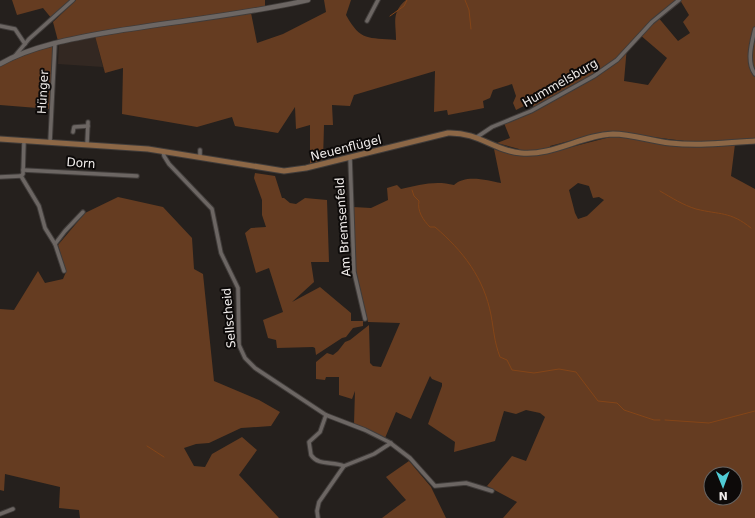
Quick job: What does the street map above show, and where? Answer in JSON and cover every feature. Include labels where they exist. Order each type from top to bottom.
[{"type":"main road","name":"Neuenflügel","points":[[163,151],[284,171],[306,168],[444,134],[461,133],[477,137],[510,151],[525,153],[544,151],[595,137],[613,134],[678,144],[755,141]]},
{"type":"main road","points":[[0,139],[87,144],[163,151]]},
{"type":"street","points":[[14,58],[25,44],[73,0]]},
{"type":"street","points":[[0,64],[36,48],[55,43],[143,26],[273,8],[308,0]]},
{"type":"street","points":[[367,21],[378,0]]},
{"type":"street","name":"Hummelsburg","points":[[477,137],[485,130],[532,111],[594,76],[620,56],[652,22],[678,0]]},
{"type":"street","points":[[0,26],[15,29],[25,44]]},
{"type":"street","points":[[755,29],[750,61],[751,68],[755,74]]},
{"type":"street","name":"Hünger","points":[[50,142],[55,43]]},
{"type":"street","points":[[73,132],[74,128],[77,126],[88,124],[87,144]]},
{"type":"street","points":[[21,176],[23,170],[24,141]]},
{"type":"street","points":[[200,150],[200,157]]},
{"type":"street","name":"Sellscheid","points":[[163,151],[169,164],[212,209],[221,253],[238,288],[238,342],[243,356],[256,368],[326,415],[365,430],[391,443],[410,458],[435,486],[466,483],[492,490]]},
{"type":"street","name":"Am Bremsenfeld","points":[[350,157],[354,272],[366,319]]},
{"type":"street","name":"Dorn","points":[[23,170],[137,176]]},
{"type":"street","points":[[0,177],[21,176]]},
{"type":"street","points":[[21,176],[39,205],[45,230],[55,244],[64,272]]},
{"type":"street","points":[[55,244],[65,230],[83,212]]},
{"type":"street","points":[[326,415],[322,430],[309,442],[311,456],[318,462],[329,462],[344,466]]},
{"type":"street","points":[[318,518],[317,511],[319,502],[344,466],[378,452],[391,443]]},
{"type":"street","points":[[0,514],[13,509]]},
{"type":"shaded area","points":[[12,0],[71,0],[52,19],[43,8],[17,15]]},
{"type":"shaded area","points":[[76,0],[265,0],[265,7],[58,41],[53,22]]},
{"type":"shaded area","points":[[324,0],[351,0],[346,15],[356,30],[361,34],[372,38],[396,40],[396,14],[398,9],[406,0],[676,0],[657,16],[678,41],[690,33],[683,22],[689,15],[680,0],[755,0],[755,139],[692,142],[614,132],[596,134],[550,146],[552,152],[614,136],[664,144],[735,144],[731,176],[755,189],[755,518],[503,518],[517,502],[487,486],[512,456],[526,461],[545,417],[540,413],[526,410],[516,414],[504,411],[495,441],[454,452],[455,442],[428,424],[442,386],[442,383],[432,379],[430,376],[411,419],[396,412],[385,438],[354,424],[355,391],[352,399],[339,395],[339,377],[326,377],[325,380],[316,379],[316,362],[327,353],[333,355],[345,342],[350,340],[369,325],[370,363],[373,366],[381,367],[400,323],[368,322],[356,271],[353,207],[371,208],[388,200],[387,188],[397,185],[401,189],[434,183],[454,185],[470,179],[483,179],[501,183],[494,149],[518,156],[519,149],[497,143],[510,138],[504,123],[534,109],[532,102],[516,110],[513,103],[516,96],[512,84],[493,90],[490,98],[483,101],[484,108],[448,115],[447,110],[434,112],[435,71],[354,95],[350,106],[332,105],[333,125],[324,125],[323,160],[310,164],[310,125],[296,129],[295,107],[278,133],[235,126],[232,117],[197,127],[122,114],[123,68],[105,73],[95,36],[251,13],[257,43],[283,34],[326,12]],"holes":[[[639,34],[667,58],[648,85],[624,81],[627,46]],[[578,183],[589,186],[593,198],[599,197],[604,200],[587,216],[578,219],[569,190]]]},
{"type":"shaded area","points":[[95,36],[103,67],[58,64],[59,45]]},
{"type":"shaded area","points":[[53,46],[50,109],[0,105],[0,66],[29,53]]},
{"type":"shaded area","points":[[255,173],[275,176],[282,198],[290,203],[296,204],[305,198],[327,200],[329,262],[311,262],[314,282],[292,302],[320,287],[351,313],[351,321],[363,321],[363,326],[353,328],[346,337],[342,338],[316,355],[315,348],[313,347],[277,348],[276,340],[268,338],[263,320],[283,312],[269,268],[256,273],[245,233],[251,228],[266,227],[262,215],[262,200],[254,178]]},
{"type":"shaded area","points":[[118,197],[163,207],[192,238],[194,269],[203,274],[214,381],[259,400],[280,412],[271,426],[241,428],[209,443],[196,444],[184,448],[194,466],[205,467],[212,454],[242,437],[257,450],[239,475],[279,518],[80,518],[79,510],[59,508],[60,487],[5,474],[4,491],[0,490],[0,309],[14,310],[38,271],[45,283],[63,279],[66,272],[58,245],[85,213]]},
{"type":"shaded area","points":[[409,461],[431,487],[446,518],[382,518],[406,500],[386,477]]},
{"type":"waterway","points":[[390,16],[404,6],[407,0]]},
{"type":"waterway","points":[[465,0],[469,10],[471,29]]},
{"type":"waterway","points":[[412,190],[414,196],[419,201],[420,212],[425,221],[430,227],[435,227],[455,246],[478,277],[488,302],[495,341],[500,357],[507,360],[512,370],[534,373],[559,369],[576,372],[598,401],[617,403],[624,410],[654,420],[660,420]]},
{"type":"waterway","points":[[660,191],[696,209],[731,216],[751,228]]},
{"type":"waterway","points":[[665,420],[709,423],[755,411]]},
{"type":"waterway","points":[[147,446],[164,457]]}]
